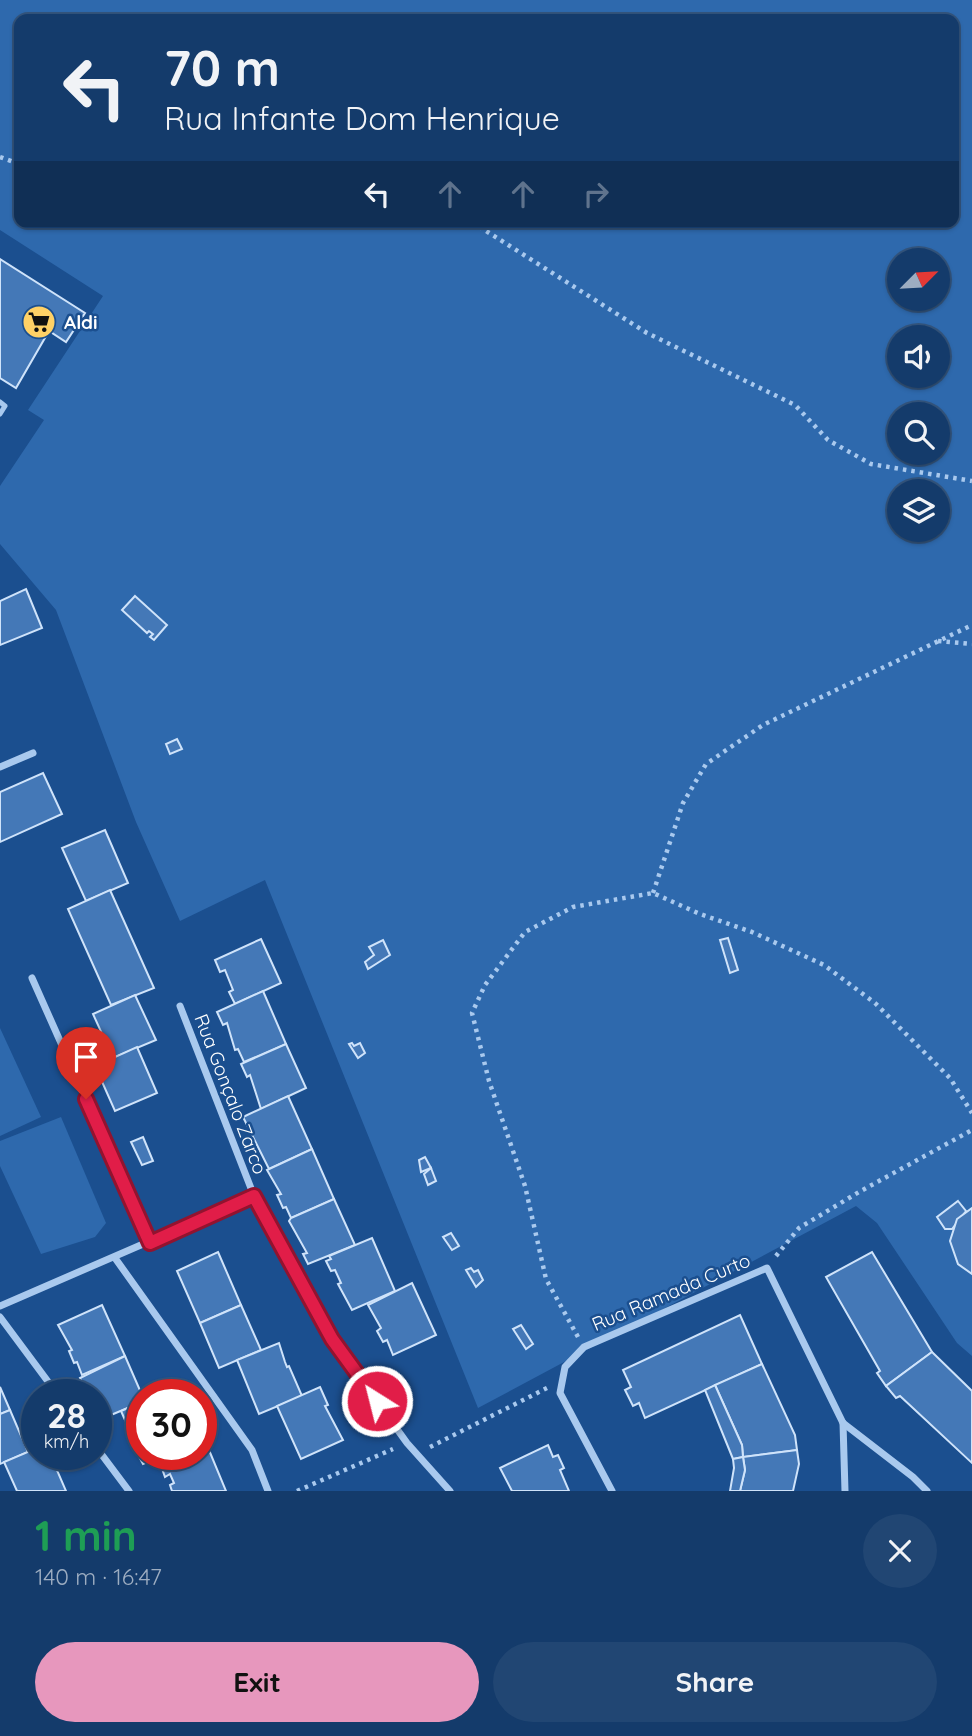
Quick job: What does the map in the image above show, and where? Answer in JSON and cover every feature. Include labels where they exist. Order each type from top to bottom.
[{"type":"street","points":[[0,767],[33,753]]},
{"type":"street","points":[[32,978],[150,1243]]},
{"type":"street","name":"Rua Gonçalo Zarco","points":[[180,1006],[254,1196],[332,1339],[407,1443],[450,1491]]},
{"type":"street","points":[[0,1306],[254,1196]]},
{"type":"street","points":[[115,1258],[251,1450],[268,1491]]},
{"type":"street","name":"Rua Ramada Curto","points":[[584,1347],[766,1268],[843,1423],[845,1491]]},
{"type":"street","points":[[0,1317],[46,1379]]},
{"type":"street","points":[[584,1347],[565,1367],[560,1392],[612,1491]]},
{"type":"street","name":"Rua Ramada Curto","points":[[843,1423],[927,1491]]},
{"type":"street","points":[[112,1468],[129,1491]]},
{"type":"lane","points":[[0,402],[5,406],[0,414]]},
{"type":"path","points":[[481,228],[647,333],[795,405],[828,440],[870,464],[972,481]]},
{"type":"path","points":[[653,893],[683,803],[706,764],[763,725],[972,625]]},
{"type":"path","points":[[938,641],[972,644]]},
{"type":"path","points":[[584,1347],[546,1279],[525,1186],[489,1081],[472,1013],[485,985],[525,932],[573,907],[653,893],[699,914],[752,932],[824,965],[875,1003],[950,1078],[972,1113]]},
{"type":"path","points":[[766,1268],[799,1228],[972,1130]]},
{"type":"path","points":[[417,1454],[562,1380]]},
{"type":"path","points":[[298,1491],[407,1443]]},
{"type":"shaded area","points":[[0,0],[972,0],[972,1356],[957,1343],[877,1223],[856,1206],[478,1408],[265,880],[180,921],[136,822],[56,610],[0,544],[0,486],[44,420],[28,410],[103,296],[0,230]]},
{"type":"shaded area","points":[[0,1028],[41,1117],[0,1136]]},
{"type":"shaded area","points":[[61,1117],[106,1223],[95,1237],[41,1254],[0,1166],[0,1141]]},
{"type":"building","name":"Aldi","points":[[0,259],[85,313],[66,342],[49,331],[16,388],[0,378]]},
{"type":"building","points":[[26,589],[42,628],[0,645],[0,601]]},
{"type":"building","points":[[135,596],[167,625],[154,640],[150,637],[153,634],[149,631],[147,633],[122,610]]},
{"type":"building","points":[[177,739],[182,749],[170,754],[166,744]]},
{"type":"building","points":[[43,773],[62,814],[0,842],[0,792]]},
{"type":"building","points":[[105,830],[128,883],[86,901],[62,848]]},
{"type":"building","points":[[110,890],[154,988],[111,1005],[68,909]]},
{"type":"building","points":[[728,938],[738,970],[730,973],[720,940]]},
{"type":"building","points":[[261,939],[281,983],[235,1004],[229,992],[233,990],[225,970],[220,972],[215,960]]},
{"type":"building","points":[[383,940],[390,955],[368,969],[365,962],[374,955],[369,947]]},
{"type":"building","points":[[263,991],[286,1044],[244,1062],[238,1049],[235,1050],[227,1023],[223,1025],[217,1012]]},
{"type":"building","points":[[135,995],[156,1040],[113,1058],[93,1014]]},
{"type":"building","points":[[360,1043],[365,1053],[358,1058],[349,1044],[354,1046]]},
{"type":"building","points":[[286,1044],[306,1088],[261,1109],[250,1075],[247,1077],[241,1064]]},
{"type":"building","points":[[137,1047],[157,1093],[115,1111],[95,1066]]},
{"type":"building","points":[[288,1096],[312,1149],[269,1169],[243,1117]]},
{"type":"building","points":[[143,1137],[153,1161],[142,1165],[131,1142]]},
{"type":"building","points":[[312,1149],[334,1199],[291,1218],[286,1207],[283,1208],[277,1195],[281,1194],[267,1170]]},
{"type":"building","points":[[425,1157],[431,1168],[421,1172],[419,1160]]},
{"type":"building","points":[[431,1168],[436,1181],[428,1185],[424,1174]]},
{"type":"building","points":[[334,1199],[355,1245],[308,1264],[303,1254],[307,1253],[289,1221]]},
{"type":"building","points":[[958,1201],[966,1211],[952,1229],[945,1229],[937,1217]]},
{"type":"building","points":[[972,1208],[972,1274],[958,1264],[950,1241],[957,1219]]},
{"type":"building","points":[[451,1233],[459,1246],[452,1250],[443,1237]]},
{"type":"building","points":[[372,1238],[395,1291],[352,1310],[338,1284],[341,1283],[335,1270],[331,1271],[326,1261],[331,1259],[329,1256]]},
{"type":"building","points":[[218,1252],[241,1305],[200,1323],[177,1271]]},
{"type":"building","points":[[872,1252],[932,1352],[886,1386],[826,1277]]},
{"type":"building","points":[[471,1268],[474,1272],[478,1270],[483,1280],[476,1287],[466,1270]]},
{"type":"building","points":[[412,1283],[436,1335],[393,1355],[387,1340],[383,1342],[377,1331],[381,1328],[368,1305]]},
{"type":"building","points":[[102,1305],[125,1356],[82,1375],[58,1325]]},
{"type":"building","points":[[241,1305],[261,1350],[219,1368],[200,1323]]},
{"type":"building","points":[[740,1315],[762,1364],[645,1418],[639,1403],[633,1406],[625,1390],[631,1387],[623,1370]]},
{"type":"building","points":[[521,1325],[533,1344],[526,1349],[513,1329]]},
{"type":"building","points":[[279,1343],[287,1367],[289,1366],[302,1396],[259,1414],[237,1360]]},
{"type":"building","points":[[932,1352],[972,1391],[972,1463],[900,1396],[896,1398],[886,1386]]},
{"type":"building","points":[[125,1356],[135,1379],[126,1379],[126,1409],[112,1415],[112,1379],[80,1378]]},
{"type":"building","points":[[762,1364],[795,1435],[797,1450],[743,1457],[742,1445],[715,1385]]},
{"type":"building","points":[[715,1385],[742,1445],[743,1457],[733,1459],[705,1390]]},
{"type":"building","points":[[0,1387],[10,1410],[0,1414]]},
{"type":"building","points":[[320,1387],[328,1405],[325,1406],[343,1440],[301,1459],[277,1406]]},
{"type":"building","points":[[126,1409],[126,1422],[121,1411]]},
{"type":"building","points":[[10,1410],[21,1436],[21,1455],[0,1464],[0,1414]]},
{"type":"building","points":[[548,1445],[553,1457],[558,1455],[564,1468],[560,1470],[569,1491],[512,1491],[500,1468]]},
{"type":"building","points":[[797,1450],[799,1464],[793,1491],[740,1491],[745,1470],[743,1457]]},
{"type":"building","points":[[21,1455],[21,1470],[57,1470],[66,1491],[17,1491],[4,1462]]},
{"type":"building","points":[[743,1457],[745,1470],[740,1491],[730,1491],[733,1459]]},
{"type":"building","points":[[217,1469],[226,1491],[172,1491],[170,1485],[174,1483],[170,1474],[165,1477],[163,1470]]},
{"type":"place","name":"Aldi","points":[[39,322]]},
{"type":"route","points":[[86,1099],[150,1243],[254,1196],[332,1339],[377,1401]]}]
